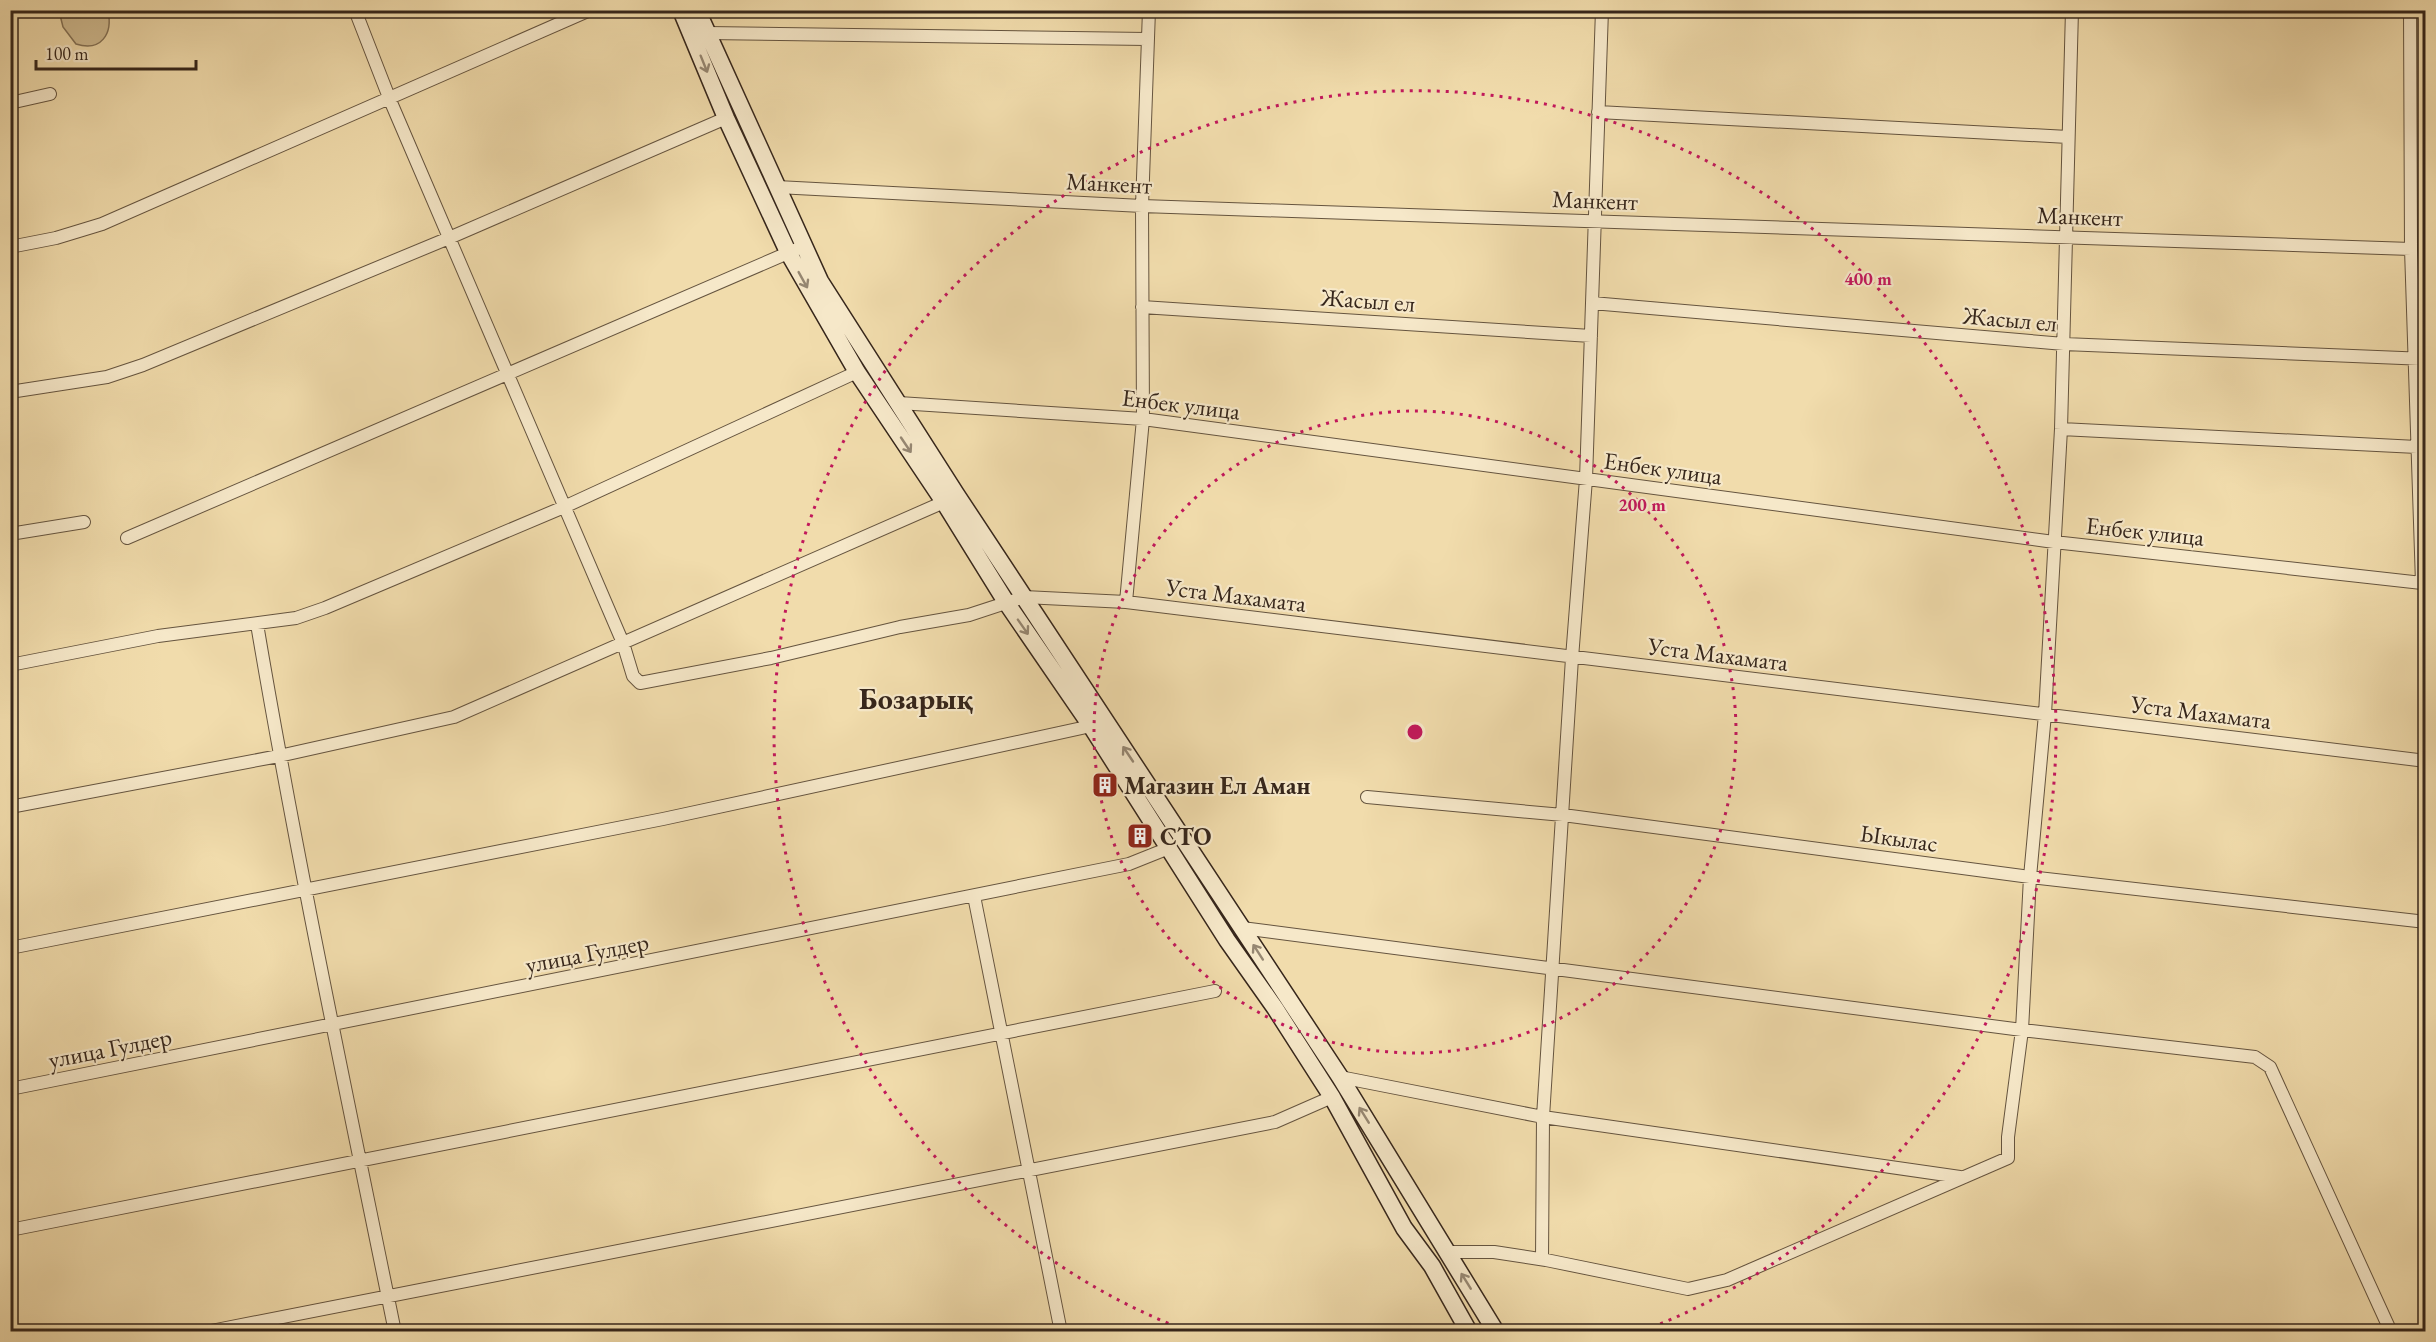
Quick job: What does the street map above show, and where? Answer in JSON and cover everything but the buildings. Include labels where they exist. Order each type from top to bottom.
[{"type":"main road","points":[[681,10],[726,118],[788,252],[857,372],[1332,1097],[1404,1228],[1432,1266],[1469,1332]]},
{"type":"main road","points":[[697,10],[820,281],[1024,597],[1340,1077],[1496,1332]]},
{"type":"street","points":[[355,10],[390,100],[623,643]]},
{"type":"street","points":[[10,247],[56,238],[102,224],[390,100],[590,10]]},
{"type":"street","points":[[1126,602],[1143,419],[1142,206],[1149,10]]},
{"type":"street","points":[[1542,1259],[1543,1117],[1572,658],[1586,479],[1602,10]]},
{"type":"street","points":[[1448,1252],[1494,1252],[1542,1259],[1688,1289],[1727,1280],[2008,1158],[2008,1137],[2022,1030],[2030,877],[2045,714],[2061,429],[2072,10]]},
{"type":"street","points":[[2061,429],[2417,447],[2420,359],[2411,249],[2410,10]]},
{"type":"street","points":[[707,33],[1147,39]]},
{"type":"street","points":[[10,103],[50,94]]},
{"type":"street","points":[[1598,112],[2068,137]]},
{"type":"street","points":[[10,392],[107,377],[143,365],[449,238],[726,118]]},
{"type":"street","name":"Манкент","points":[[777,187],[1142,206],[2411,249]]},
{"type":"street","points":[[127,538],[804,246]]},
{"type":"street","name":"Жасыл ел","points":[[1592,303],[2064,344],[2420,359]]},
{"type":"street","name":"Жасыл ел","points":[[1142,307],[1591,336]]},
{"type":"street","points":[[10,665],[158,636],[296,618],[326,608],[564,507],[857,372]]},
{"type":"street","name":"Енбек улица","points":[[899,404],[1143,419],[2054,542],[2422,583],[2417,447]]},
{"type":"street","points":[[10,807],[279,756],[454,717],[944,502]]},
{"type":"street","points":[[10,534],[84,522]]},
{"type":"street","name":"Уста Махамата","points":[[623,643],[633,676],[637,682],[643,684],[771,658],[900,627],[969,615],[1024,597],[1126,602],[2426,761]]},
{"type":"street","points":[[257,624],[279,756],[395,1332]]},
{"type":"street","points":[[10,948],[663,819],[1091,726]]},
{"type":"street","name":"Ыкылас","points":[[1367,797],[1563,815],[2030,877],[2426,922]]},
{"type":"street","name":"улица Гулдер","points":[[10,1089],[1128,864],[1169,848]]},
{"type":"street","points":[[974,896],[1061,1332]]},
{"type":"street","points":[[1242,928],[2022,1030],[2255,1057],[2270,1067],[2391,1332]]},
{"type":"street","points":[[10,1230],[1215,991]]},
{"type":"street","points":[[1340,1077],[1543,1117],[1960,1177]]},
{"type":"street","points":[[206,1332],[1275,1122],[1332,1097]]},
{"type":"shaded area","points":[[59,11],[108,11],[107,34],[98,43],[92,45],[76,44],[63,27]]},
{"type":"place","name":"Магазин Ел Аман","points":[[1105,785]]},
{"type":"place","name":"СТО","points":[[1140,836]]},
{"type":"district","name":"Бозарық","points":[[916,698]]}]
